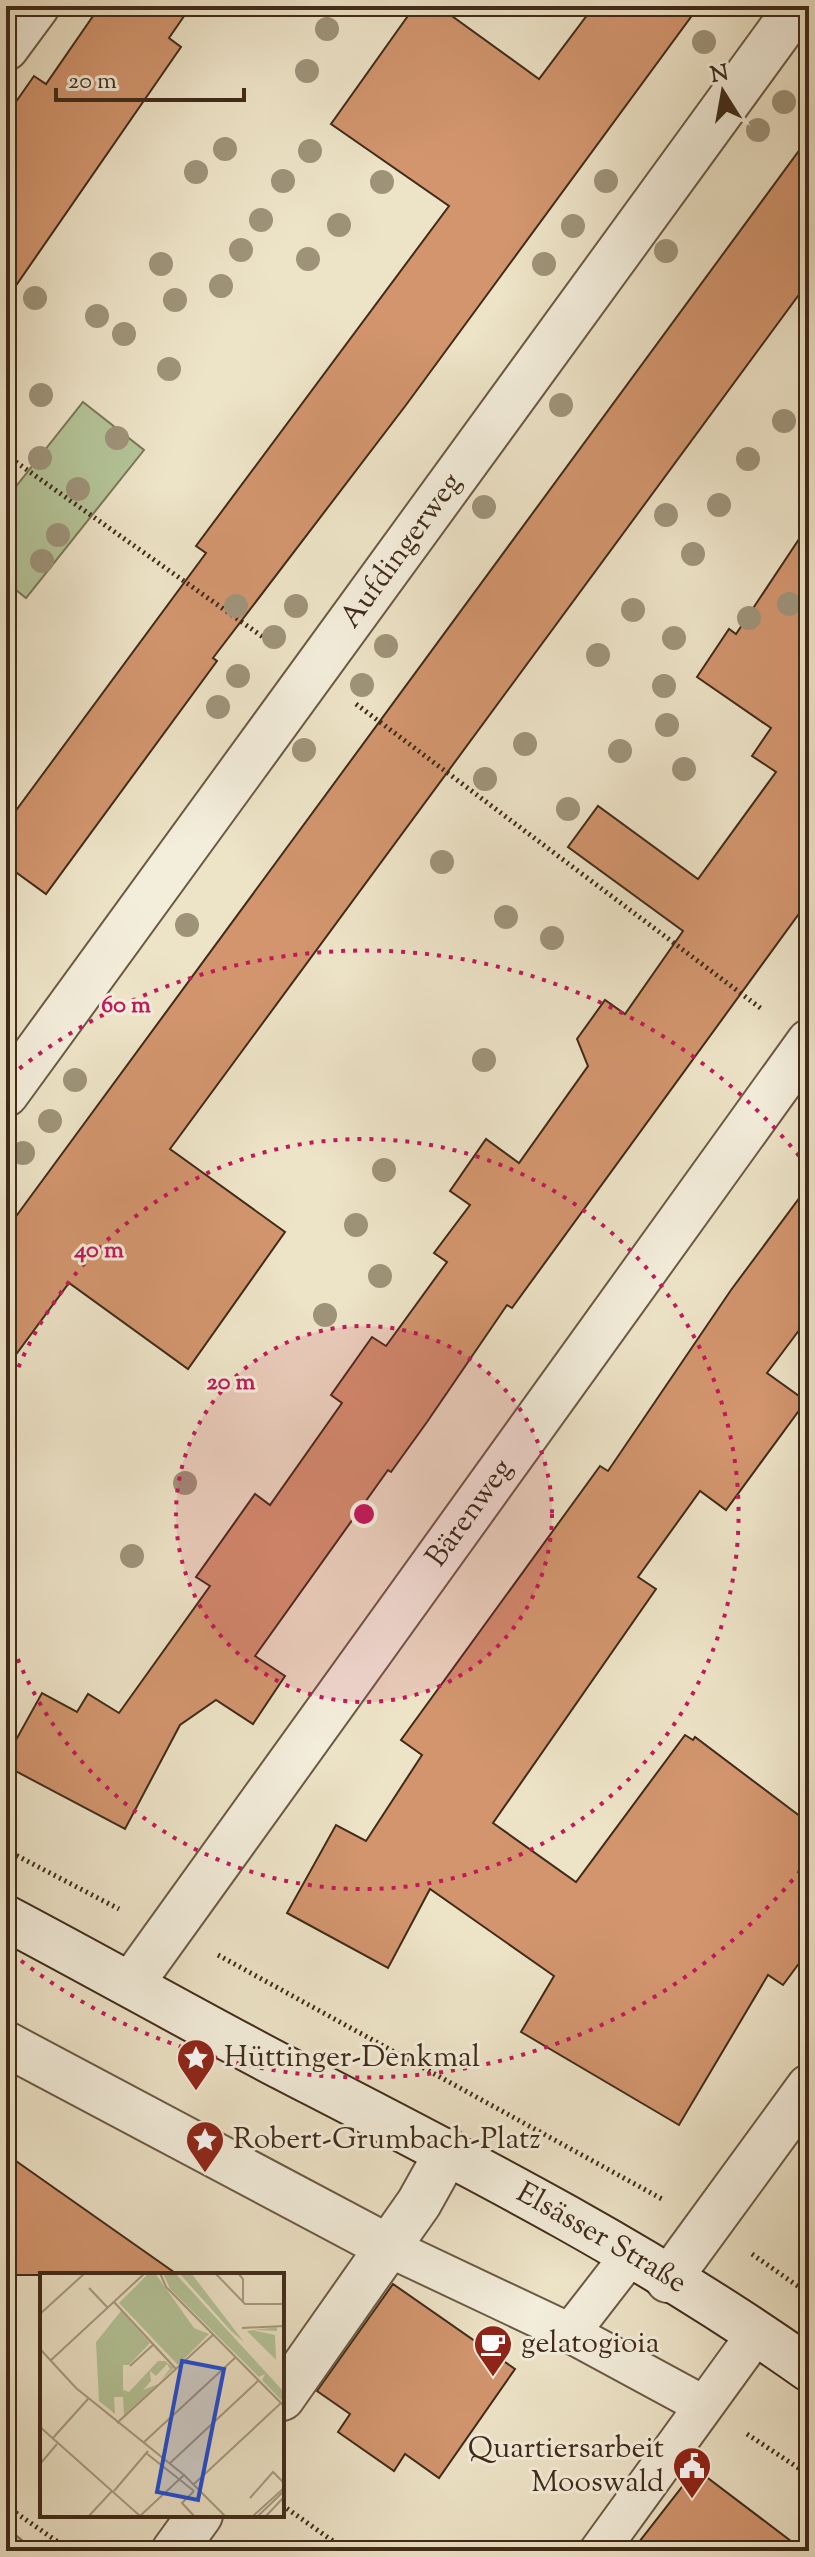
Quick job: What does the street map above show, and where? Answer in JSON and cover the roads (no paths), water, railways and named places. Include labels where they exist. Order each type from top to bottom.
[{"type":"street","points":[[6,48],[37,6]]},
{"type":"street","name":"Aufdingerweg","points":[[6,1094],[315,674],[798,6]]},
{"type":"street","name":"Bärenweg","points":[[131,1984],[165,1931],[808,1042]]},
{"type":"street","name":"Elsässer Straße","points":[[6,1918],[209,2029],[448,2151],[757,2333],[809,2369]]},
{"type":"street","points":[[6,2044],[388,2247]]},
{"type":"street","points":[[668,2280],[809,2087]]},
{"type":"street","points":[[284,2395],[419,2203],[448,2151]]},
{"type":"street","points":[[174,2551],[199,2517]]},
{"type":"lane","points":[[388,2247],[570,2333],[703,2405]]},
{"type":"lane","points":[[570,2333],[629,2257]]},
{"type":"lane","points":[[599,2551],[757,2333]]},
{"type":"place","name":"Hüttinger-Denkmal","points":[[196,2092]]},
{"type":"place","name":"Robert-Grumbach-Platz","points":[[205,2174]]},
{"type":"place","name":"gelatogioia","points":[[493,2378]]},
{"type":"place","name":"Quartiersarbeit Mooswald","points":[[692,2500]]}]
